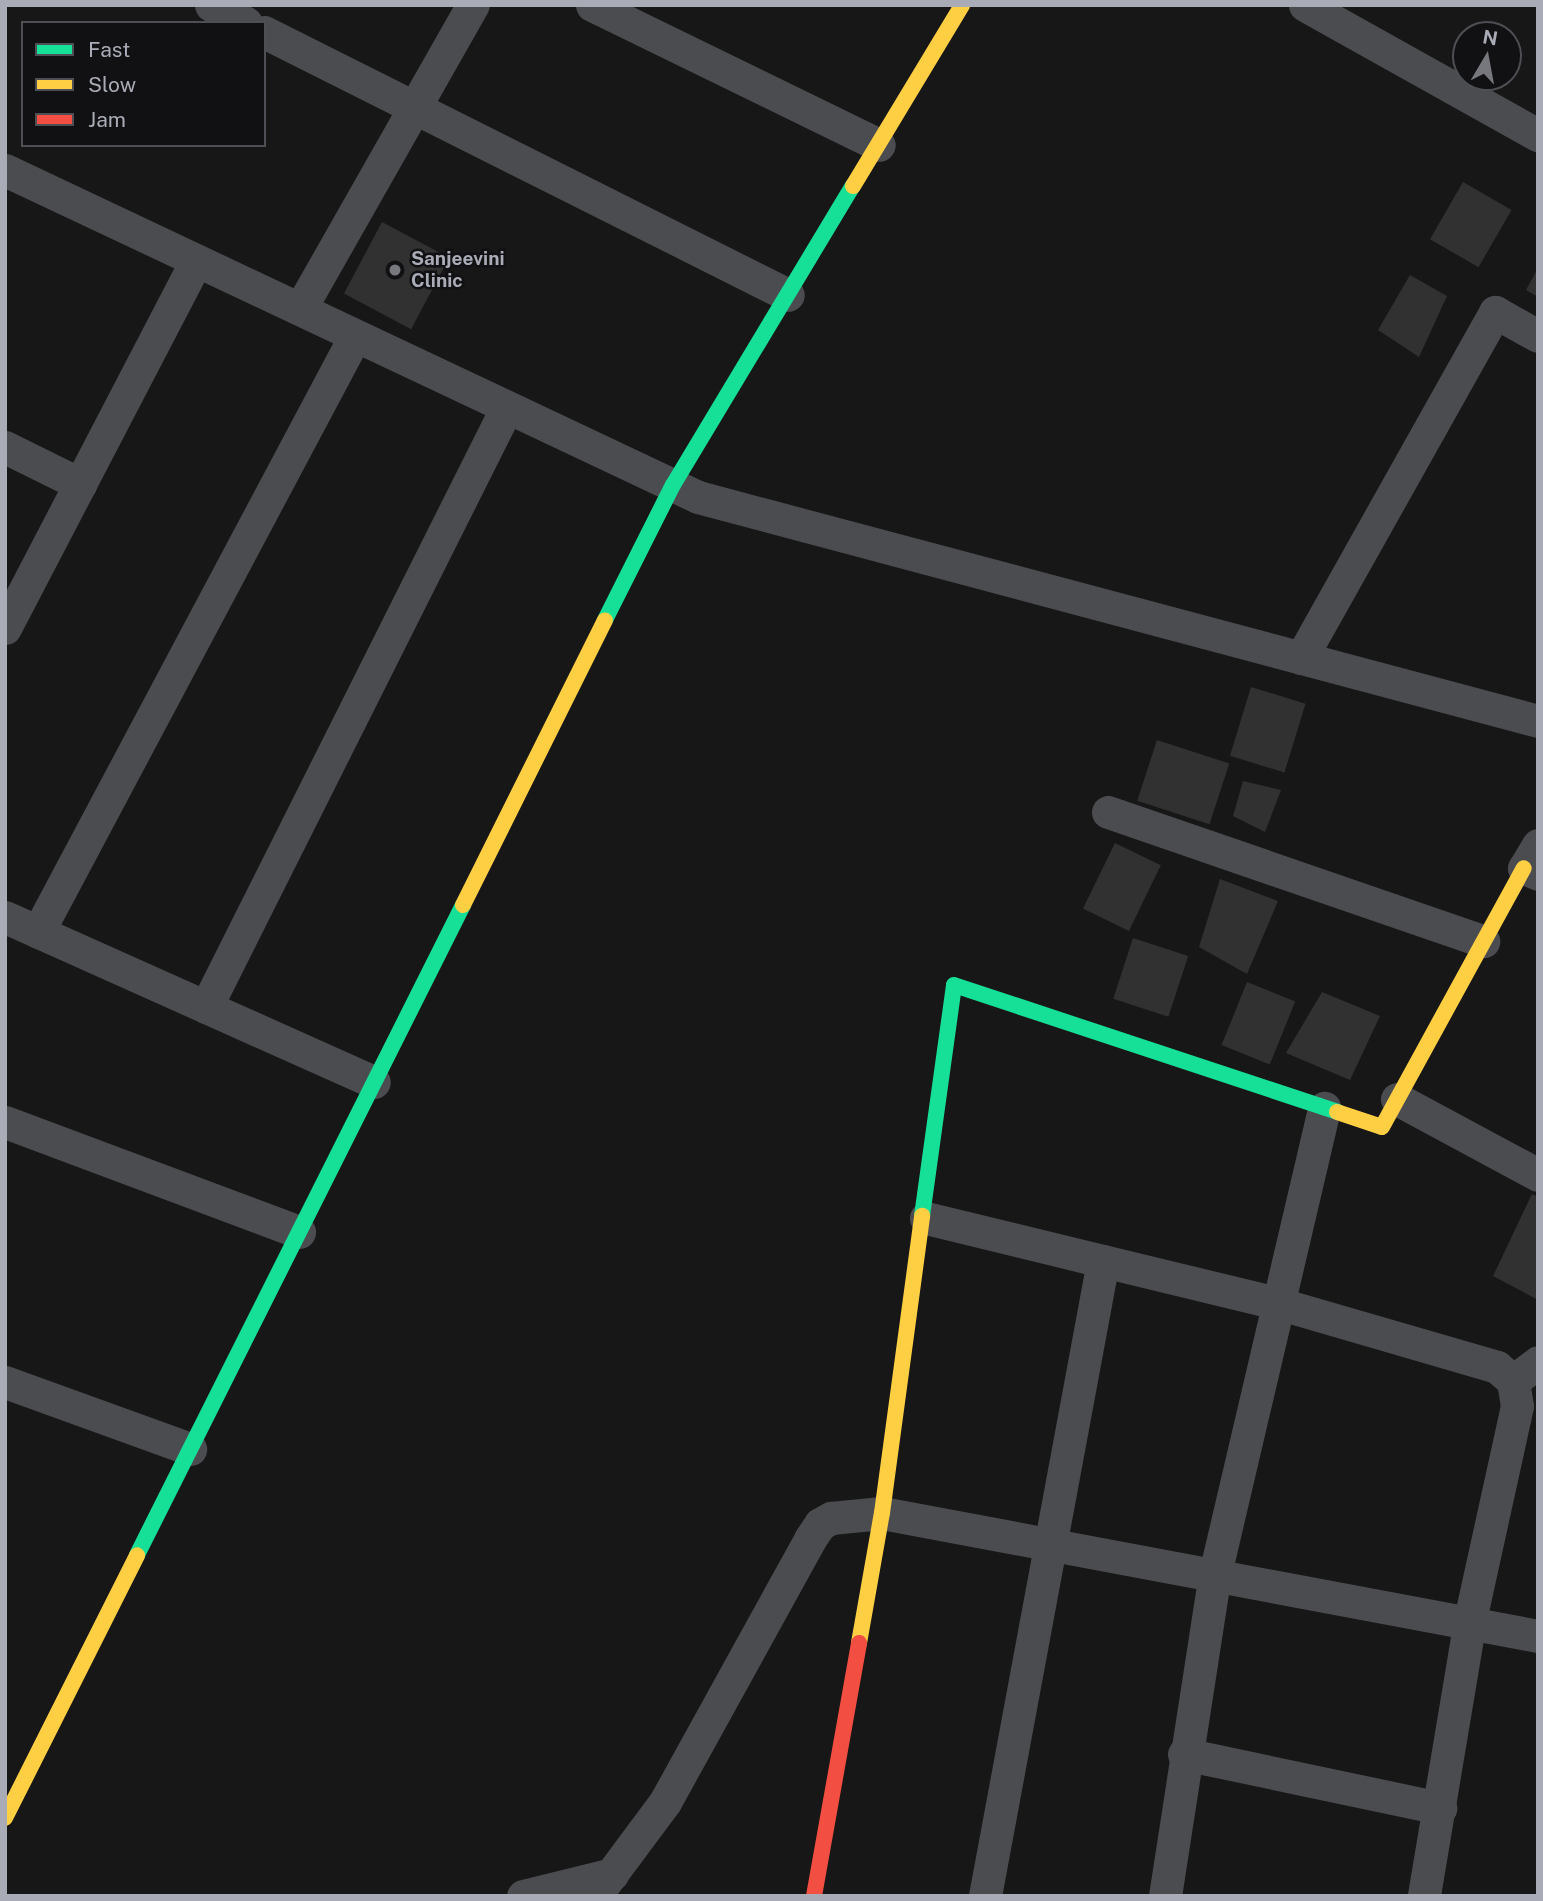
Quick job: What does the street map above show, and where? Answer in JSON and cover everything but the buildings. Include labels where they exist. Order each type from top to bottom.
[{"type":"street","points":[[211,5],[242,21]]},
{"type":"street","points":[[300,309],[473,5]]},
{"type":"street","points":[[592,5],[878,145]]},
{"type":"street","points":[[5,1818],[673,485],[962,5]]},
{"type":"street","points":[[1305,5],[1538,135]]},
{"type":"street","points":[[266,33],[788,295]]},
{"type":"street","points":[[5,170],[711,501],[1538,721]]},
{"type":"street","points":[[5,628],[196,261]]},
{"type":"street","points":[[1301,658],[1495,312],[1538,336]]},
{"type":"street","points":[[38,932],[355,336]]},
{"type":"street","points":[[206,1007],[507,407]]},
{"type":"street","points":[[5,447],[80,484]]},
{"type":"street","points":[[1108,813],[1483,941]]},
{"type":"street","points":[[814,1896],[882,1513],[926,1218],[954,985],[1382,1127],[1483,941],[1533,862]]},
{"type":"street","points":[[5,917],[374,1082]]},
{"type":"street","points":[[1396,1099],[1538,1175]]},
{"type":"street","points":[[1165,1896],[1184,1754],[1214,1578],[1324,1108]]},
{"type":"street","points":[[5,1122],[299,1232]]},
{"type":"street","points":[[926,1218],[1277,1303],[1497,1367],[1525,1372],[1470,1620],[1424,1896]]},
{"type":"street","points":[[985,1896],[1047,1543],[1103,1261]]},
{"type":"street","points":[[5,1382],[190,1449]]},
{"type":"street","points":[[523,1896],[603,1885],[665,1802],[820,1524],[831,1518],[882,1513],[1047,1543],[1214,1578],[1470,1620],[1538,1636]]},
{"type":"street","points":[[1184,1754],[1440,1808]]},
{"type":"traffic: fast","points":[[605,620],[673,485],[853,186]]},
{"type":"traffic: fast","points":[[137,1555],[463,905]]},
{"type":"traffic: fast","points":[[922,1216],[954,985],[1337,1112]]},
{"type":"traffic: slow","points":[[853,186],[962,5]]},
{"type":"traffic: slow","points":[[463,905],[605,620]]},
{"type":"traffic: slow","points":[[1337,1112],[1382,1127],[1524,868]]},
{"type":"traffic: slow","points":[[859,1643],[882,1513],[922,1216]]},
{"type":"traffic: slow","points":[[5,1818],[137,1555]]},
{"type":"traffic: jam","points":[[814,1896],[859,1643]]},
{"type":"place","name":"Sanjeevini Clinic","points":[[395,270]]}]
